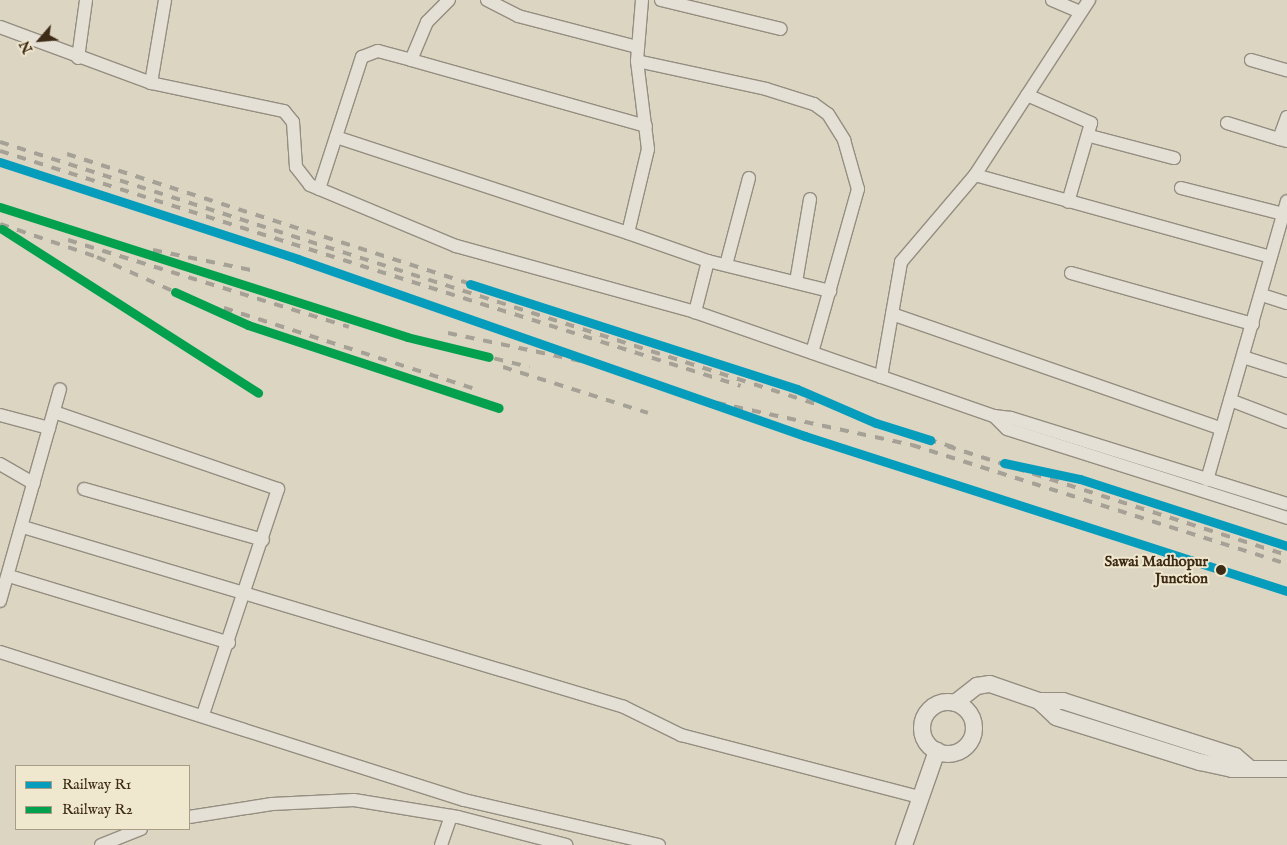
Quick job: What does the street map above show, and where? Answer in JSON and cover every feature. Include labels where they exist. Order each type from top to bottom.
[{"type":"street","points":[[78,58],[86,0]]},
{"type":"street","points":[[151,83],[165,0]]},
{"type":"street","points":[[411,60],[426,22],[449,0]]},
{"type":"street","points":[[487,0],[518,16],[637,47]]},
{"type":"street","points":[[628,233],[648,149],[637,61],[642,0]]},
{"type":"street","points":[[661,0],[781,29]]},
{"type":"street","points":[[1052,0],[1080,12]]},
{"type":"street","points":[[881,377],[901,262],[976,175],[1089,0]]},
{"type":"street","points":[[0,27],[78,58],[151,83],[284,111],[293,122],[300,177],[319,189],[456,246],[695,312],[994,416],[1011,418],[1287,504]]},
{"type":"street","points":[[319,189],[362,57],[378,51],[646,126]]},
{"type":"street","points":[[1251,60],[1287,70]]},
{"type":"street","points":[[637,61],[766,89],[814,104],[828,114],[844,140],[858,188],[812,353]]},
{"type":"street","points":[[1027,94],[1091,123],[1090,136],[1068,202]]},
{"type":"street","points":[[1226,123],[1283,140],[1287,117]]},
{"type":"street","points":[[1090,136],[1174,158]]},
{"type":"street","points":[[336,137],[708,260],[830,291]]},
{"type":"street","points":[[976,175],[1270,257]]},
{"type":"street","points":[[726,265],[749,178]]},
{"type":"street","points":[[1181,188],[1286,210],[1270,257],[1262,295],[1207,480]]},
{"type":"street","points":[[796,282],[810,199]]},
{"type":"street","points":[[695,312],[708,260]]},
{"type":"street","points":[[1070,273],[1253,324]]},
{"type":"street","points":[[1262,295],[1287,303]]},
{"type":"street","points":[[892,314],[1222,429]]},
{"type":"street","points":[[1243,357],[1287,371]]},
{"type":"street","points":[[0,601],[23,527],[60,389]]},
{"type":"street","points":[[1230,400],[1287,422]]},
{"type":"street","points":[[54,412],[278,489],[246,594],[203,714]]},
{"type":"street","points":[[0,415],[50,428]]},
{"type":"street","points":[[994,416],[1007,429],[1287,518]]},
{"type":"street","points":[[0,464],[34,484]]},
{"type":"street","points":[[84,489],[263,540]]},
{"type":"street","points":[[23,527],[624,707],[681,735],[919,798]]},
{"type":"street","points":[[9,576],[229,643]]},
{"type":"street","points":[[0,652],[203,714],[464,800],[659,845]]},
{"type":"street","points":[[955,703],[972,689],[990,684],[1039,700],[1056,717],[1200,762],[1232,768],[1248,766],[1287,769]]},
{"type":"street","points":[[938,703],[955,703],[969,712],[972,737],[954,753],[937,751],[924,740],[922,722],[938,703]]},
{"type":"street","points":[[904,845],[937,751]]},
{"type":"street","points":[[190,818],[272,804],[354,800],[455,817],[566,845]]},
{"type":"street","points":[[441,845],[464,800]]},
{"type":"street","points":[[101,845],[138,830]]},
{"type":"railway","points":[[0,142],[816,404]]},
{"type":"railway","points":[[0,151],[741,386]]},
{"type":"railway","points":[[67,154],[797,389],[876,423],[953,447]]},
{"type":"railway","points":[[0,207],[407,337],[529,367]]},
{"type":"railway","points":[[0,224],[97,257],[248,325],[499,408]]},
{"type":"railway","points":[[8,231],[258,393]]},
{"type":"railway","points":[[68,240],[349,327]]},
{"type":"railway","points":[[153,250],[256,271]]},
{"type":"railway","points":[[224,308],[472,388]]},
{"type":"railway","points":[[448,333],[600,365]]},
{"type":"railway","points":[[503,367],[648,413]]},
{"type":"railway","points":[[699,399],[912,445],[1287,564]]},
{"type":"railway","points":[[947,446],[1287,555]]},
{"type":"railway","points":[[1053,473],[1287,546]]},
{"type":"rail line","name":"R1","points":[[0,162],[298,259],[805,436],[1287,591]]},
{"type":"rail line","name":"R2","points":[[0,207],[407,337],[489,357]]},
{"type":"rail line","name":"R2","points":[[2,229],[258,393]]},
{"type":"rail line","name":"R1","points":[[470,284],[797,389],[876,423],[930,440]]},
{"type":"rail line","name":"R2","points":[[175,292],[248,325],[499,408]]},
{"type":"rail line","name":"R1","points":[[1004,463],[1080,479],[1287,546]]},
{"type":"place","name":"Sawai Madhopur Junction","points":[[1221,570]]}]
